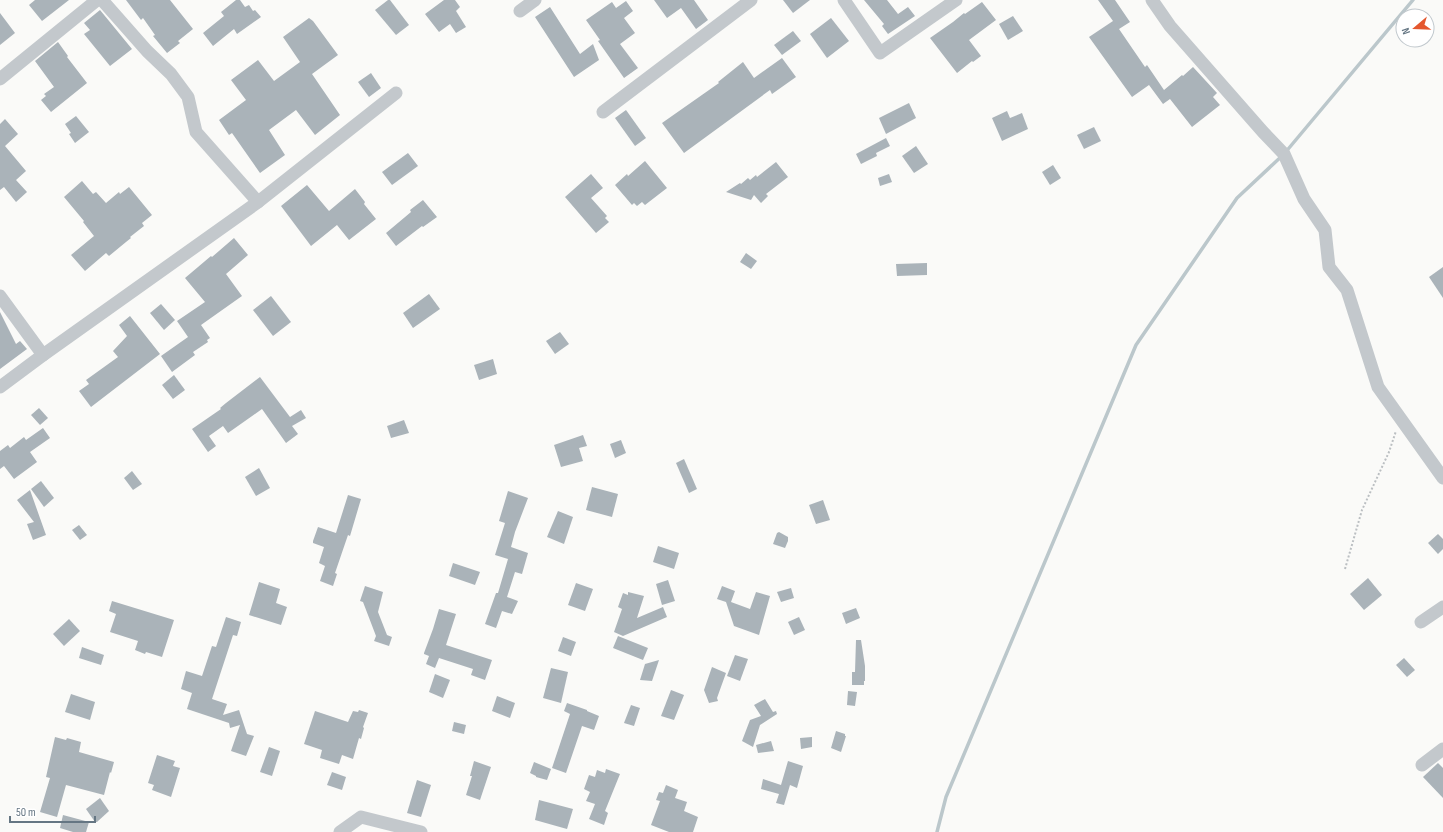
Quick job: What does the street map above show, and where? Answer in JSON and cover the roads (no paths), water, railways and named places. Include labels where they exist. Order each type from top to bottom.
[{"type":"street","points":[[0,79],[97,0]]},
{"type":"street","points":[[102,0],[147,51],[171,74],[188,97],[196,132],[258,202]]},
{"type":"street","points":[[520,11],[535,0]]},
{"type":"street","points":[[603,112],[751,0]]},
{"type":"street","points":[[844,0],[880,53],[956,0]]},
{"type":"street","points":[[1152,0],[1170,26],[1284,154],[1304,199],[1325,230],[1329,267],[1347,290],[1378,387],[1443,478]]},
{"type":"street","points":[[0,387],[43,354],[258,202],[396,93]]},
{"type":"street","points":[[0,296],[43,354]]},
{"type":"street","points":[[1421,622],[1443,607]]},
{"type":"street","points":[[1422,765],[1443,749]]},
{"type":"street","points":[[340,832],[361,817],[420,832]]},
{"type":"waterway","points":[[937,832],[946,797],[1136,345],[1237,198],[1284,154],[1413,0]]}]
